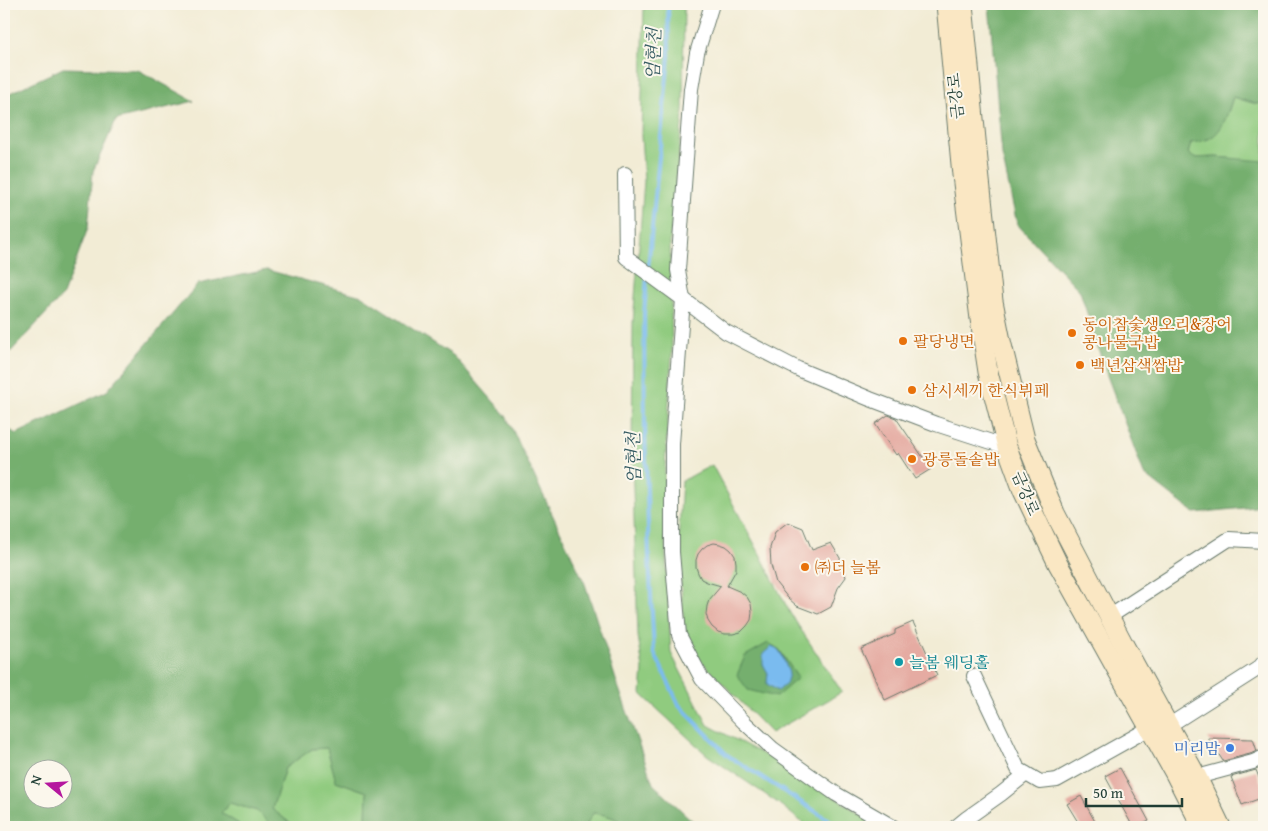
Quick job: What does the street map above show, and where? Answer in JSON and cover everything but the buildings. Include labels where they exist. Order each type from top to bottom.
[{"type":"main road","name":"금강로","points":[[946,4],[962,175],[980,319],[988,372],[1007,447],[1023,491],[1058,564],[1159,727],[1197,777],[1221,827]]},
{"type":"main road","name":"금강로","points":[[963,4],[992,292],[1001,341],[1025,439],[1055,513],[1109,617],[1159,727],[1176,776],[1202,827]]},
{"type":"street","points":[[712,4],[697,54],[691,89],[678,270],[683,299],[672,444],[672,552],[679,635],[702,679],[773,749],[836,794],[893,827]]},
{"type":"street","points":[[625,174],[626,258],[726,332],[798,369],[870,399],[936,424],[1007,447]]},
{"type":"street","points":[[1109,617],[1229,539],[1264,541]]},
{"type":"street","points":[[974,676],[1018,769],[1040,782],[1057,780],[1159,727],[1259,668],[1264,662]]},
{"type":"street","points":[[1197,777],[1254,762],[1264,757]]},
{"type":"street","points":[[956,827],[1026,774]]},
{"type":"green space","points":[[644,4],[684,4],[683,114],[670,239],[672,352],[663,501],[671,653],[708,725],[795,771],[880,827],[808,827],[778,803],[707,755],[641,694],[643,669],[638,636],[632,459],[633,323],[644,181],[641,136]]},
{"type":"green space","points":[[989,4],[1264,4],[1264,104],[1233,97],[1219,131],[1208,139],[1191,143],[1188,153],[1194,158],[1216,157],[1264,161],[1264,506],[1194,513],[1144,474],[1105,370],[1080,291],[1017,224],[1002,155]]},
{"type":"green space","points":[[63,68],[138,70],[194,101],[116,120],[93,171],[88,228],[63,295],[4,359],[4,96]]},
{"type":"green space","points":[[1233,97],[1264,104],[1264,162],[1216,157],[1194,158],[1188,154],[1191,143],[1209,139],[1229,110]]},
{"type":"green space","points":[[267,270],[362,296],[454,356],[506,416],[585,584],[618,686],[653,784],[699,827],[625,827],[616,819],[607,815],[593,813],[587,823],[589,827],[363,827],[366,820],[367,792],[336,781],[327,748],[312,749],[285,768],[272,809],[298,827],[270,827],[270,824],[257,811],[230,803],[221,813],[239,824],[235,827],[4,827],[4,426],[16,434],[107,391],[198,284]]},
{"type":"green space","points":[[712,465],[790,613],[842,692],[771,733],[699,659],[684,627],[678,545],[682,481]]},
{"type":"green space","points":[[768,643],[779,649],[798,678],[776,697],[748,690],[737,675],[745,656]],"holes":[[[781,653],[788,673],[786,682],[778,691],[767,684],[768,673],[763,664]]]},
{"type":"green space","points":[[327,748],[336,781],[367,792],[366,820],[363,827],[298,827],[272,809],[285,768],[312,749]]},
{"type":"green space","points":[[230,803],[257,811],[270,824],[270,827],[235,827],[239,824],[220,813]]},
{"type":"green space","points":[[593,813],[611,817],[625,827],[589,827],[587,823]]},
{"type":"water","points":[[772,646],[781,653],[789,673],[786,684],[778,691],[767,684],[768,673],[763,664],[763,654]]},
{"type":"waterway","name":"엄현천","points":[[648,268],[669,56],[668,4]]},
{"type":"waterway","name":"엄현천","points":[[647,277],[644,314],[645,431],[654,652],[679,705],[727,755],[840,827]]},
{"type":"place","name":"동이참숯생오리&장어 콩나물국밥","points":[[1072,333]]},
{"type":"place","name":"팔당냉면","points":[[903,341]]},
{"type":"place","name":"백년삼색쌈밥","points":[[1080,365]]},
{"type":"place","name":"삼시세끼 한식뷔페","points":[[912,390]]},
{"type":"place","name":"광릉돌솥밥","points":[[912,459]]},
{"type":"place","name":"㈜더 늘봄","points":[[805,567]]},
{"type":"place","name":"늘봄 웨딩홀","points":[[899,662]]},
{"type":"place","name":"미리맘","points":[[1230,748]]}]
